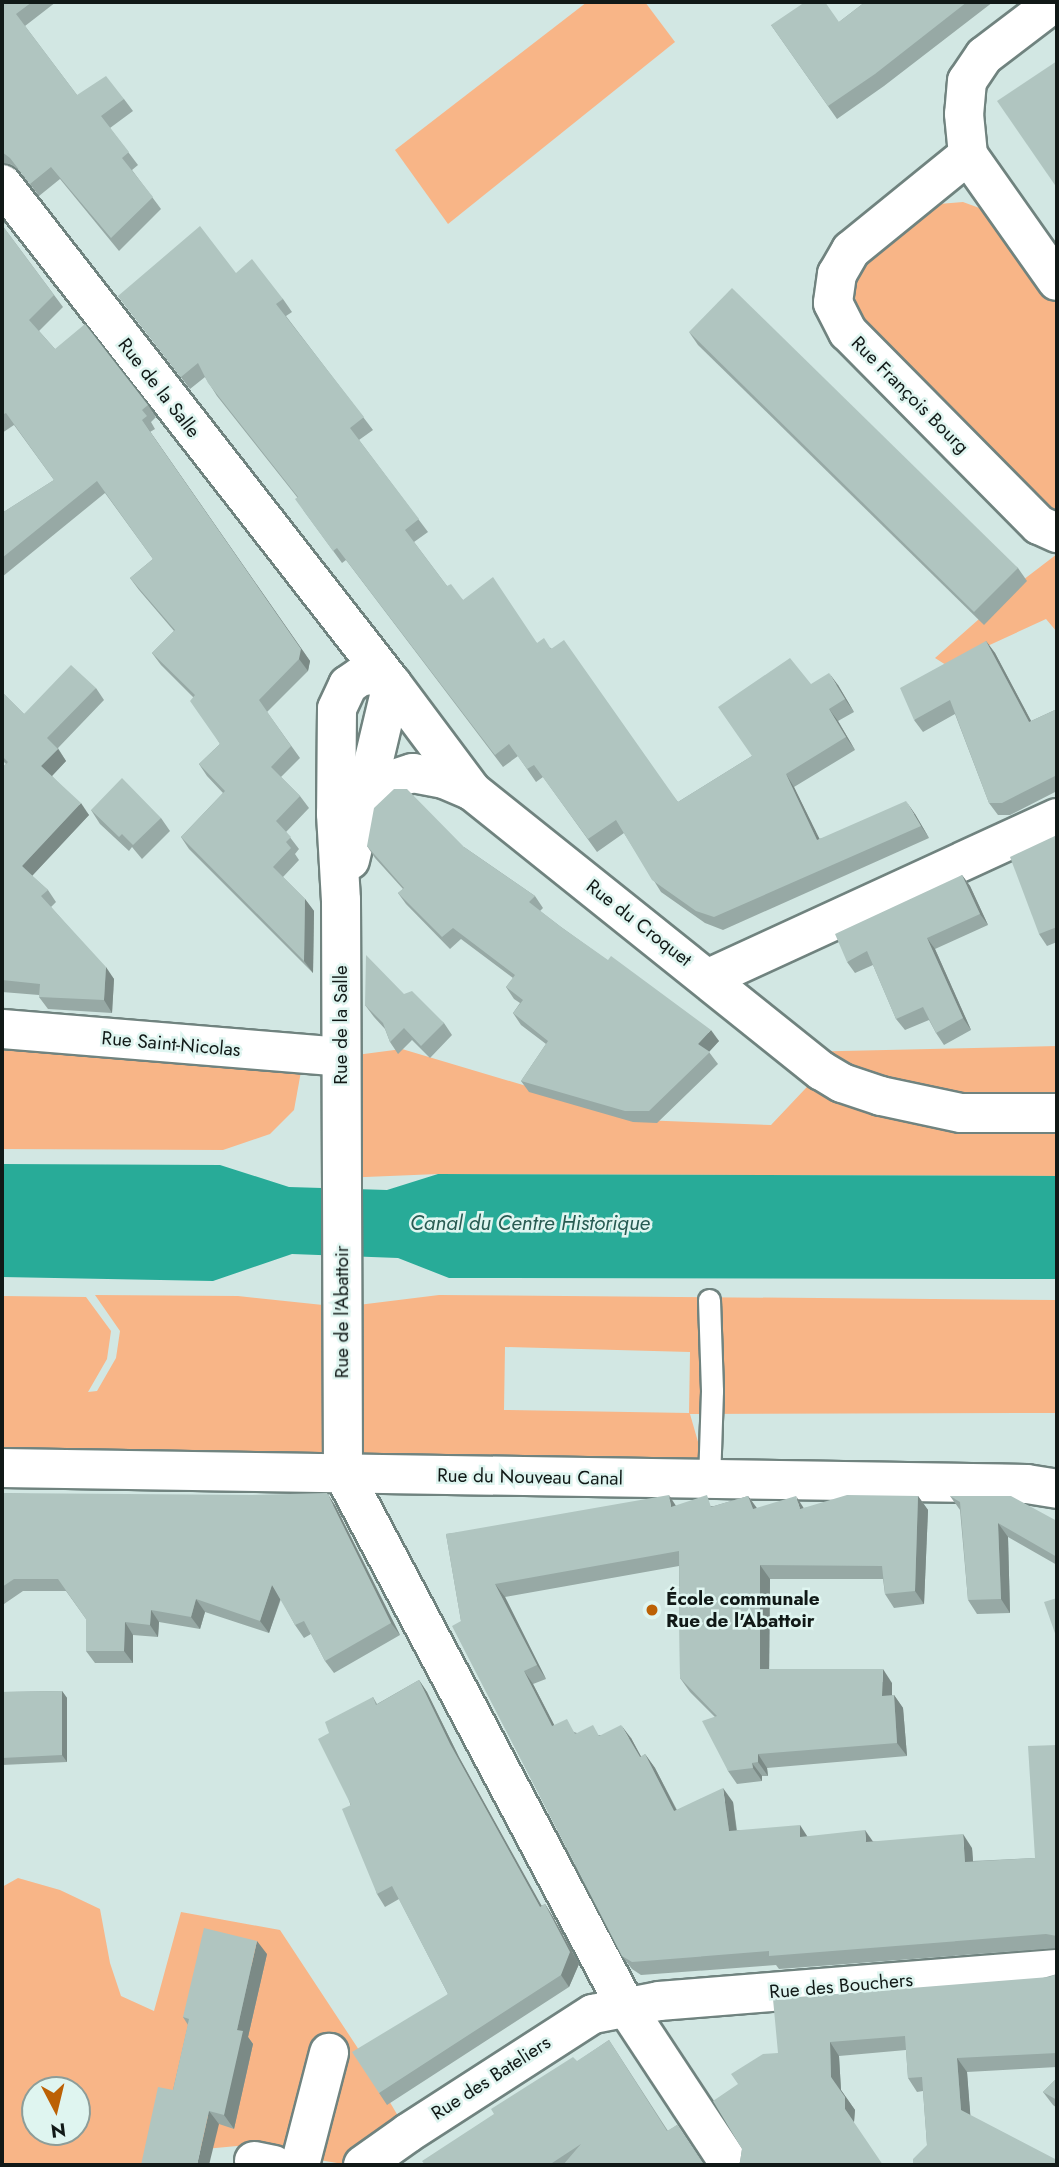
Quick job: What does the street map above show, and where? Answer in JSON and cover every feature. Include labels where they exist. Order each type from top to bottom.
[{"type":"street","points":[[1055,2],[984,56],[967,81],[964,114],[968,155],[1057,281]]},
{"type":"street","name":"Rue François Bourg","points":[[968,155],[851,250],[837,274],[833,303],[848,332],[1039,525],[1057,533]]},
{"type":"street","name":"Rue de la Salle","points":[[2,184],[392,684],[341,900]]},
{"type":"street","name":"Rue de la Salle","points":[[319,592],[335,652],[336,814],[341,900],[341,1150]]},
{"type":"street","points":[[337,709],[348,685],[361,676],[377,675],[392,684]]},
{"type":"street","name":"Rue du Croquet","points":[[392,684],[471,792],[709,978],[1057,818]]},
{"type":"street","points":[[366,799],[391,780],[413,773],[444,779],[471,792]]},
{"type":"street","points":[[709,978],[822,1071],[842,1083],[881,1097],[961,1113],[1057,1113]]},
{"type":"street","name":"Rue Saint-Nicolas","points":[[2,1029],[341,1057]]},
{"type":"street","name":"Rue de l'Abattoir","points":[[341,1150],[343,1473]]},
{"type":"street","name":"Rue du Nouveau Canal","points":[[2,1468],[1027,1484],[1057,1489]]},
{"type":"street","points":[[343,1473],[626,2007],[730,2165]]},
{"type":"street","name":"Rue des Bouchers","points":[[626,2007],[659,2001],[1057,1969]]},
{"type":"street","name":"Rue des Bateliers","points":[[363,2165],[574,2024],[593,2014],[626,2007]]},
{"type":"street","points":[[300,2165],[329,2053]]},
{"type":"lane","points":[[709,1300],[712,1391],[709,1480]]},
{"type":"shaded area","points":[[587,2],[645,2],[675,42],[448,224],[395,150]]},
{"type":"shaded area","points":[[963,202],[993,213],[1057,303],[1057,514],[1051,512],[867,326],[856,304],[853,283],[859,269],[939,204]]},
{"type":"shaded area","points":[[1057,554],[1057,632],[1046,619],[946,665],[935,658],[1023,580]]},
{"type":"shaded area","points":[[2,1029],[304,1055],[294,1110],[270,1134],[223,1150],[2,1149]]},
{"type":"shaded area","points":[[1057,1046],[1057,1176],[438,1174],[341,1178],[341,1057],[402,1049],[640,1120],[771,1125],[822,1071],[798,1052]]},
{"type":"shaded area","points":[[95,1295],[238,1296],[342,1307],[439,1295],[1057,1300],[1057,1413],[690,1414],[709,1480],[2,1468],[2,1296],[86,1297],[111,1331],[107,1359],[88,1392],[97,1391],[116,1358],[120,1331]],"holes":[[[505,1347],[690,1352],[689,1413],[504,1410]]]},
{"type":"shaded area","points":[[18,1878],[60,1890],[100,1909],[110,1963],[121,1996],[154,2011],[181,1912],[280,1930],[361,2053],[408,2133],[349,2165],[237,2146],[194,2150],[181,2165],[2,2165],[2,1887]]},
{"type":"water","name":"Canal du Centre Historique","points":[[2,1164],[220,1165],[289,1187],[387,1190],[438,1174],[1057,1176],[1057,1279],[449,1278],[398,1258],[292,1254],[213,1281],[2,1277]]},
{"type":"building","points":[[2,2],[32,2],[16,14],[77,95],[106,76],[124,99],[101,116],[129,152],[122,158],[153,197],[111,238],[51,167],[30,184],[2,152]]},
{"type":"building","points":[[805,2],[825,2],[839,22],[865,2],[967,2],[875,74],[828,106],[771,25]]},
{"type":"building","points":[[1057,61],[1057,188],[997,101]]},
{"type":"building","points":[[2,225],[54,295],[29,320],[55,349],[85,324],[148,405],[142,410],[147,416],[142,420],[301,649],[299,659],[259,700],[291,746],[271,767],[300,796],[276,821],[291,837],[286,842],[291,848],[273,867],[305,899],[304,961],[181,837],[225,791],[199,764],[220,744],[190,701],[195,695],[152,653],[175,630],[130,578],[153,559],[97,481],[2,558],[2,513],[54,480],[6,413],[2,415]]},
{"type":"building","points":[[200,226],[236,273],[252,259],[283,299],[276,304],[364,417],[350,428],[419,519],[405,530],[447,586],[451,584],[463,600],[493,577],[537,643],[544,638],[551,649],[564,640],[678,802],[752,756],[718,707],[790,658],[811,684],[829,673],[845,699],[829,709],[846,737],[786,774],[817,840],[906,801],[921,826],[714,917],[696,911],[652,880],[616,820],[588,839],[534,765],[527,769],[509,744],[495,755],[337,548],[333,551],[295,499],[298,497],[208,383],[198,363],[181,377],[118,296]]},
{"type":"building","points":[[732,288],[1018,568],[974,612],[689,332]]},
{"type":"building","points":[[986,641],[1029,722],[1057,709],[1057,775],[1002,803],[989,803],[950,700],[914,720],[900,688]]},
{"type":"building","points":[[71,665],[96,688],[47,738],[58,749],[41,766],[81,803],[22,866],[48,890],[41,896],[106,967],[104,1000],[39,997],[40,984],[2,980],[2,768],[8,762],[2,756],[2,692],[24,714]]},
{"type":"building","points":[[122,778],[161,818],[133,845],[122,834],[119,837],[91,810]]},
{"type":"building","points":[[394,789],[407,789],[464,847],[535,896],[529,902],[561,927],[608,960],[611,956],[711,1030],[698,1044],[710,1052],[649,1111],[625,1111],[521,1081],[548,1041],[513,1013],[523,1000],[506,987],[515,975],[453,928],[442,937],[398,893],[404,888],[367,846],[374,808]]},
{"type":"building","points":[[1057,835],[1057,927],[1039,934],[1010,857]]},
{"type":"building","points":[[962,875],[980,914],[927,938],[963,1018],[936,1033],[923,1007],[896,1019],[867,951],[847,962],[835,934]]},
{"type":"building","points":[[366,955],[404,994],[412,991],[444,1023],[421,1046],[404,1028],[390,1042],[383,1023],[365,1005]]},
{"type":"building","points":[[2,1493],[327,1493],[391,1623],[325,1661],[304,1621],[295,1625],[272,1585],[260,1621],[196,1599],[191,1617],[151,1610],[150,1625],[125,1622],[124,1651],[86,1651],[86,1619],[58,1579],[14,1579],[2,1587]]},
{"type":"building","points":[[669,1495],[671,1507],[707,1495],[711,1507],[748,1496],[753,1509],[796,1496],[800,1509],[847,1495],[918,1496],[915,1591],[885,1594],[882,1566],[760,1565],[760,1669],[883,1669],[882,1696],[894,1695],[897,1743],[758,1754],[758,1762],[752,1763],[753,1768],[728,1771],[702,1721],[717,1716],[680,1678],[679,1551],[495,1584],[537,1665],[524,1671],[552,1726],[567,1719],[575,1734],[593,1725],[599,1736],[621,1725],[640,1757],[645,1754],[674,1811],[723,1788],[729,1831],[800,1825],[800,1837],[865,1830],[866,1842],[963,1834],[965,1862],[1035,1858],[1028,1746],[1057,1745],[1057,1936],[1046,1934],[769,1956],[769,1951],[632,1962],[622,1956],[452,1626],[461,1621],[446,1534]]},
{"type":"building","points":[[950,1496],[1011,1496],[1057,1521],[1057,1557],[998,1523],[1001,1599],[968,1600],[960,1502]]},
{"type":"building","points":[[1057,1598],[1057,1639],[1044,1602]]},
{"type":"building","points":[[419,1680],[450,1744],[540,1907],[545,1904],[570,1952],[561,1975],[379,2093],[352,2052],[448,1994],[392,1886],[377,1894],[342,1809],[351,1805],[318,1739],[329,1733],[325,1722],[373,1697],[376,1705]]},
{"type":"building","points":[[62,1691],[62,1755],[2,1758],[2,1692]]},
{"type":"building","points":[[204,1928],[257,1941],[237,2030],[243,2031],[224,2115],[209,2111],[197,2165],[141,2165],[158,2087],[173,2090],[189,2019],[183,2017]]},
{"type":"building","points":[[1057,1974],[1057,2053],[957,2058],[961,2110],[1057,2160],[1057,2165],[913,2165],[913,2159],[927,2145],[922,2077],[908,2078],[905,2036],[830,2042],[831,2077],[845,2097],[845,2109],[883,2165],[737,2165],[742,2149],[713,2101],[738,2084],[731,2074],[763,2054],[778,2053],[773,1999],[1049,1977]]},
{"type":"building","points":[[609,2040],[667,2131],[677,2125],[704,2165],[563,2165],[581,2144],[549,2165],[425,2165],[422,2161],[494,2114],[491,2109],[573,2057],[577,2061]]},
{"type":"building","points":[[1057,2078],[1057,2100],[1043,2092]]},
{"type":"place","name":"École communale Rue de l'Abattoir","points":[[652,1610]]}]
